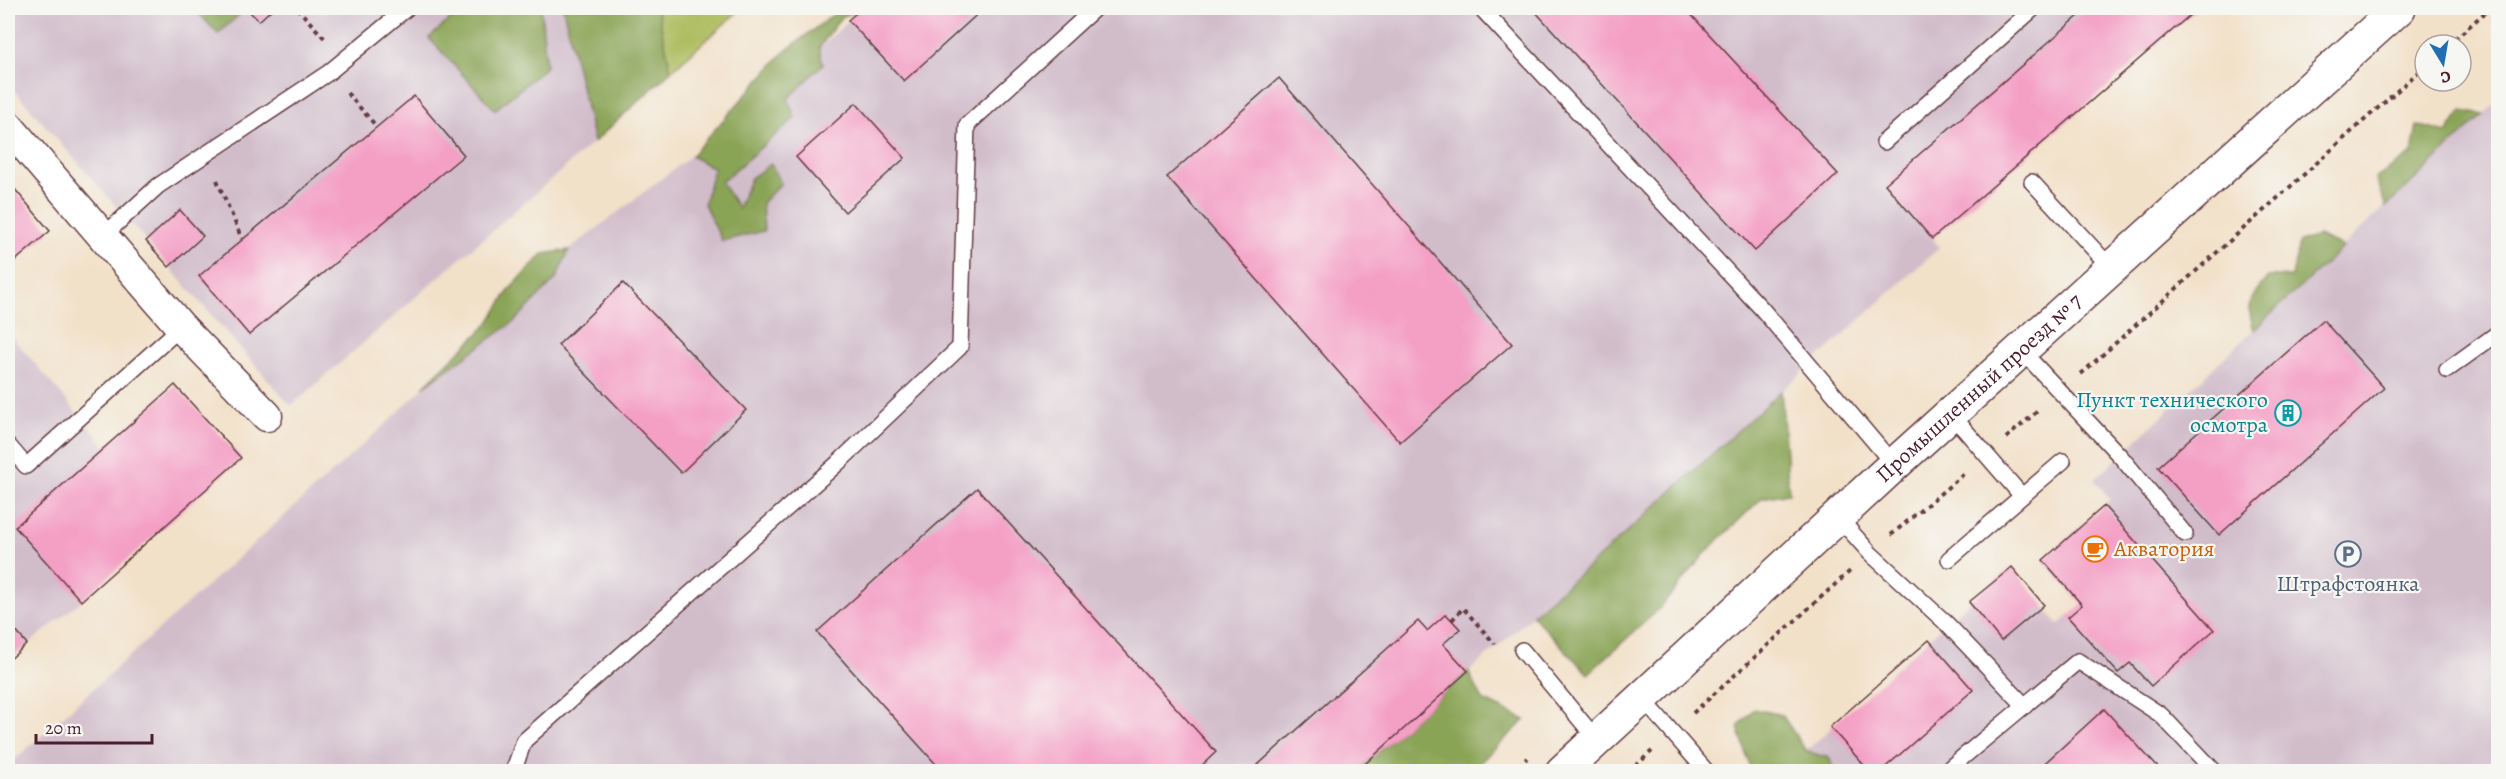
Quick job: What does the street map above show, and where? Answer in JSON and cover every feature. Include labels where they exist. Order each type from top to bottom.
[{"type":"street","name":"Промышленный проезд № 7","points":[[1562,771],[1894,465],[2398,8]]},
{"type":"street","points":[[8,126],[181,327],[267,416]]},
{"type":"lane","points":[[103,236],[158,186],[328,73],[407,8]]},
{"type":"lane","points":[[513,771],[524,741],[838,463],[960,347],[967,125],[1095,8]]},
{"type":"lane","points":[[1481,8],[1762,309],[1894,465]]},
{"type":"lane","points":[[1884,142],[2034,8]]},
{"type":"lane","points":[[2031,182],[2112,269]]},
{"type":"lane","points":[[8,445],[26,466],[181,327]]},
{"type":"lane","points":[[2447,370],[2499,333]]},
{"type":"lane","points":[[2022,351],[2121,457],[2184,534]]},
{"type":"lane","points":[[1951,414],[2022,496]]},
{"type":"lane","points":[[1949,559],[2063,460]]},
{"type":"lane","points":[[1838,518],[1870,553],[1946,623],[2025,706]]},
{"type":"lane","points":[[1522,650],[1598,740]]},
{"type":"lane","points":[[1955,771],[1951,767],[2078,661],[2161,715],[2215,771]]},
{"type":"lane","points":[[1642,698],[1707,771]]},
{"type":"path","points":[[297,8],[345,60]]},
{"type":"path","points":[[2462,33],[2490,8]]},
{"type":"path","points":[[328,73],[377,127]]},
{"type":"path","points":[[1629,771],[1870,553],[2059,393],[2413,77]]},
{"type":"path","points":[[206,154],[242,239]]},
{"type":"path","points":[[1452,620],[1463,608],[1497,646],[1522,650]]},
{"type":"shaded area","points":[[8,8],[742,8],[594,142],[291,406],[8,83]]},
{"type":"shaded area","points":[[862,8],[2198,8],[1933,238],[1939,248],[1605,552],[1356,771],[8,772],[8,766],[389,421],[549,265],[691,156],[728,135]]},
{"type":"shaded area","points":[[2498,100],[2498,771],[1783,772],[1960,610],[2012,567],[2059,625],[2068,617],[2118,673],[2130,663],[2150,685],[2213,630],[2104,506],[2110,499],[2094,480]]},
{"type":"shaded area","points":[[8,332],[106,447],[175,385],[241,458],[81,601],[8,661]]},
{"type":"green space","points":[[194,8],[238,8],[242,12],[218,34]]},
{"type":"green space","points":[[463,8],[541,8],[546,67],[495,110],[429,38]]},
{"type":"green space","points":[[563,8],[657,8],[671,71],[594,142]]},
{"type":"green space","points":[[657,8],[742,8],[671,71]]},
{"type":"green space","points":[[842,8],[862,8],[841,17],[819,48],[823,64],[788,99],[795,118],[721,182],[738,208],[751,178],[771,164],[781,183],[762,203],[764,231],[722,241],[704,204],[714,168],[691,156],[784,52]]},
{"type":"green space","points":[[2462,111],[2483,115],[2386,207],[2375,179],[2412,154],[2417,125],[2447,133]]},
{"type":"green space","points":[[2318,236],[2343,247],[2254,330],[2250,307],[2257,290],[2268,277],[2292,277],[2299,242]]},
{"type":"green space","points":[[569,250],[556,279],[515,321],[423,387],[488,324],[510,289],[543,254]]},
{"type":"green space","points":[[1781,391],[1789,493],[1762,498],[1708,550],[1660,608],[1588,674],[1532,615],[1605,552]]},
{"type":"green space","points":[[1468,671],[1483,700],[1525,720],[1471,771],[1356,772]]},
{"type":"green space","points":[[1754,709],[1782,715],[1806,751],[1829,758],[1836,771],[1751,771],[1738,727]]},
{"type":"building","points":[[246,8],[273,8],[259,21]]},
{"type":"building","points":[[862,8],[984,8],[904,81],[848,20]]},
{"type":"building","points":[[1532,8],[1685,8],[1838,174],[1755,251]]},
{"type":"building","points":[[2088,8],[2198,8],[1932,239],[1885,184]]},
{"type":"building","points":[[1279,78],[1512,344],[1400,442],[1167,177]]},
{"type":"building","points":[[414,96],[464,155],[249,335],[199,276]]},
{"type":"building","points":[[856,103],[905,158],[845,212],[796,157]]},
{"type":"building","points":[[8,181],[50,231],[8,267]]},
{"type":"building","points":[[180,210],[203,236],[169,267],[146,241]]},
{"type":"building","points":[[623,283],[746,410],[681,473],[558,345]]},
{"type":"building","name":"Пункт технического осмотра","points":[[2323,320],[2384,388],[2219,535],[2158,467]]},
{"type":"building","points":[[175,385],[241,458],[81,601],[15,527]]},
{"type":"building","points":[[977,488],[1216,752],[1195,772],[943,772],[817,632]]},
{"type":"building","points":[[2104,506],[2214,630],[2151,686],[2130,663],[2118,673],[2068,617],[2082,605],[2043,560]]},
{"type":"building","points":[[2012,567],[2044,605],[2001,641],[1969,602]]},
{"type":"building","points":[[1446,614],[1460,629],[1443,644],[1468,671],[1356,772],[1250,772],[1418,621],[1427,631]]},
{"type":"building","points":[[8,622],[27,644],[8,661]]},
{"type":"building","points":[[1929,640],[1973,690],[1880,772],[1870,772],[1830,727]]},
{"type":"building","points":[[2104,709],[2162,772],[2035,772]]},
{"type":"place","name":"Пункт технического осмотра","points":[[2288,413]]},
{"type":"place","name":"Акватория","points":[[2095,549]]},
{"type":"place","name":"Штрафстоянка","points":[[2348,554]]}]
